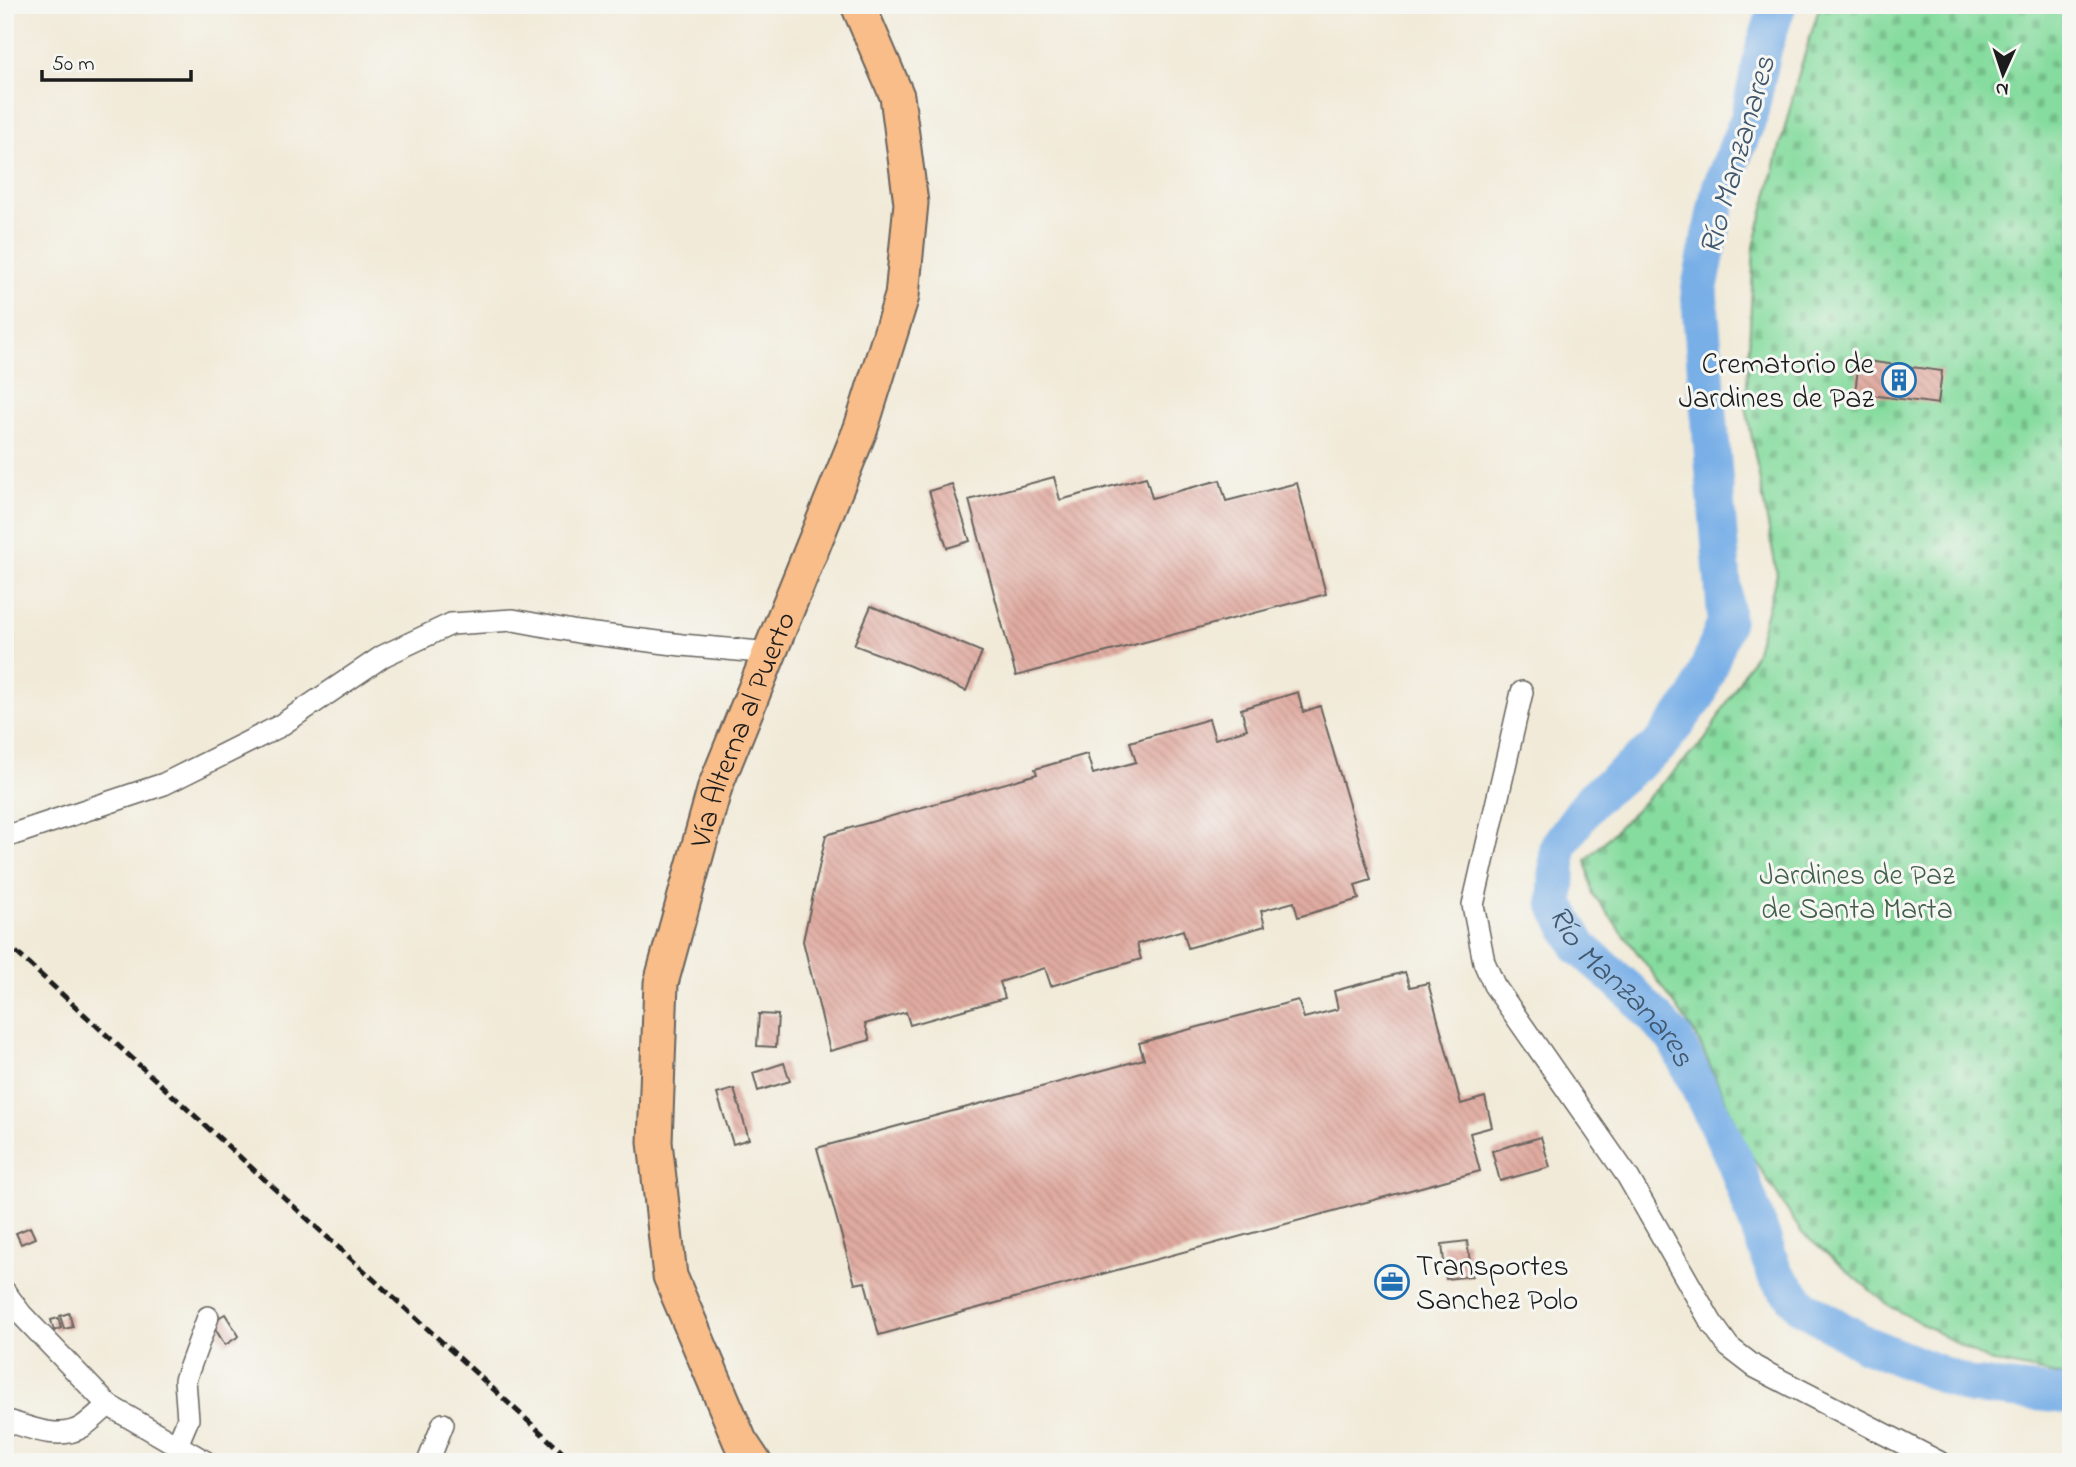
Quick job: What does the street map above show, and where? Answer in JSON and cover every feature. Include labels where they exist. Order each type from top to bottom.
[{"type":"main road","name":"Vía Alterna al Puerto","points":[[754,1462],[740,1441],[670,1276],[655,1142],[661,983],[715,787],[862,428],[902,296],[911,203],[897,96],[858,5]]},
{"type":"street","points":[[5,837],[164,784],[278,727],[383,656],[452,624],[513,620],[578,632],[772,653]]},
{"type":"street","points":[[1522,692],[1473,905],[1484,962],[1494,985],[1628,1177],[1711,1322],[1729,1347],[1755,1367],[1939,1462]]},
{"type":"street","points":[[5,1292],[22,1314],[108,1405],[206,1462]]},
{"type":"street","points":[[177,1445],[188,1419],[185,1380],[208,1317]]},
{"type":"street","points":[[5,1420],[43,1431],[66,1432],[81,1428],[108,1405]]},
{"type":"street","points":[[428,1462],[443,1424]]},
{"type":"green space","name":"Jardines de Paz de Santa Marta","points":[[1820,5],[2071,5],[2071,1378],[1989,1361],[1888,1305],[1802,1233],[1748,1150],[1696,1035],[1593,894],[1586,860],[1705,740],[1755,654],[1777,574],[1746,406],[1754,247],[1799,73]]},
{"type":"building","name":"Crematorio de Jardines de Paz","points":[[1859,360],[1942,371],[1938,404],[1855,393]]},
{"type":"building","points":[[1054,477],[1060,500],[1146,477],[1152,498],[1220,480],[1226,501],[1297,483],[1326,594],[1016,676],[969,500]]},
{"type":"building","points":[[952,484],[970,541],[947,548],[929,491]]},
{"type":"building","points":[[871,606],[982,652],[966,691],[854,645]]},
{"type":"building","points":[[1298,692],[1303,712],[1320,706],[1371,880],[1355,885],[1359,899],[1298,917],[1294,902],[1261,911],[1265,926],[1188,948],[1183,930],[1137,944],[1141,959],[1051,986],[1045,968],[1000,982],[1005,998],[910,1025],[906,1012],[865,1024],[870,1040],[830,1051],[803,941],[826,835],[1037,774],[1035,769],[1087,754],[1093,774],[1136,762],[1130,742],[1209,719],[1215,739],[1247,729],[1241,709]]},
{"type":"building","points":[[1405,972],[1410,987],[1428,983],[1461,1104],[1485,1097],[1492,1127],[1470,1133],[1480,1171],[879,1335],[865,1282],[855,1284],[817,1148],[1144,1059],[1139,1043],[1298,1000],[1304,1018],[1338,1009],[1334,991]]},
{"type":"building","points":[[759,1014],[778,1015],[776,1047],[757,1046]]},
{"type":"building","points":[[784,1063],[790,1081],[758,1091],[753,1073]]},
{"type":"building","points":[[734,1089],[749,1139],[733,1144],[717,1094]]},
{"type":"building","points":[[1541,1137],[1550,1167],[1500,1181],[1492,1151]]},
{"type":"building","points":[[30,1227],[35,1238],[21,1244],[16,1233]]},
{"type":"building","points":[[1467,1241],[1472,1276],[1446,1279],[1442,1244]]},
{"type":"building","points":[[69,1313],[73,1327],[64,1329],[60,1316]]},
{"type":"building","points":[[225,1314],[239,1336],[225,1345],[211,1322]]},
{"type":"building","points":[[58,1318],[61,1328],[54,1331],[51,1320]]},
{"type":"waterway","name":"Río Manzanares","points":[[1778,5],[1764,47],[1749,117],[1720,188],[1699,291],[1726,621],[1698,695],[1659,746],[1593,798],[1558,846],[1556,904],[1580,947],[1629,990],[1675,1039],[1735,1161],[1775,1274],[1802,1306],[1865,1344],[1970,1386],[2071,1396]]},
{"type":"railway","points":[[5,942],[573,1462]]},
{"type":"place","name":"Crematorio de Jardines de Paz","points":[[1899,380]]},
{"type":"place","name":"Transportes Sanchez Polo","points":[[1392,1282]]}]
